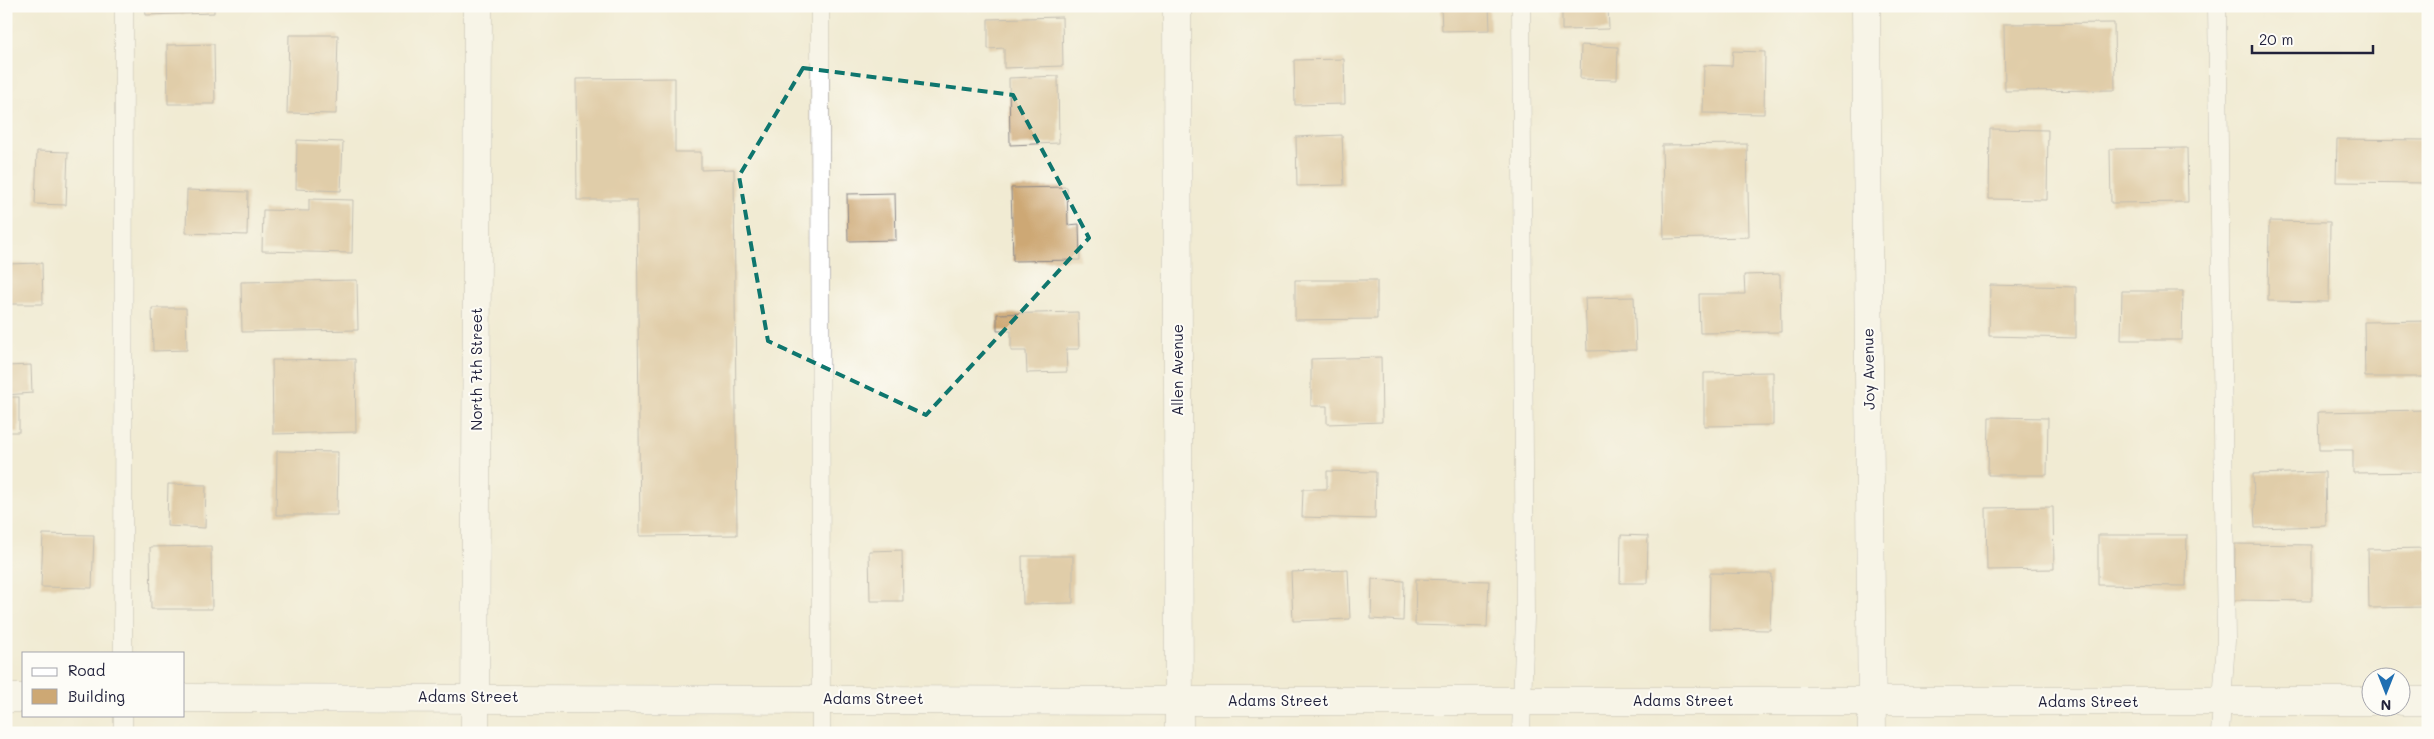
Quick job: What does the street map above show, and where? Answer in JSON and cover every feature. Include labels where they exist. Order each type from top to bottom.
[{"type":"street","name":"North 7th Street","points":[[475,733],[478,6]]},
{"type":"street","name":"Allen Avenue","points":[[1177,6],[1178,733]]},
{"type":"street","name":"Joy Avenue","points":[[1866,6],[1872,733]]},
{"type":"street","name":"Adams Street","points":[[185,698],[475,697],[1179,701],[2362,701]]},
{"type":"street","points":[[6,698],[22,698]]},
{"type":"street","points":[[2412,701],[2428,701]]},
{"type":"lane","points":[[124,6],[124,652]]},
{"type":"lane","points":[[820,6],[821,733]]},
{"type":"lane","points":[[1520,6],[1525,608],[1521,733]]},
{"type":"lane","points":[[2217,6],[2226,641],[2220,733]]},
{"type":"lane","points":[[123,716],[123,733]]},
{"type":"highlighted area","points":[[803,68],[1013,95],[1089,238],[926,415],[768,341],[739,176]]},
{"type":"building","points":[[145,6],[214,6],[214,13],[146,15]]},
{"type":"building","points":[[1441,6],[1489,6],[1490,30],[1442,31]]},
{"type":"building","points":[[1562,6],[1608,6],[1609,29],[1562,30]]},
{"type":"building","points":[[1062,17],[1063,66],[1004,68],[1004,48],[988,49],[988,19]]},
{"type":"building","points":[[2114,23],[2115,90],[2005,91],[2004,24]]},
{"type":"building","points":[[289,35],[338,35],[336,114],[287,113]]},
{"type":"building","points":[[214,44],[215,104],[168,104],[167,45]]},
{"type":"building","points":[[1581,45],[1618,47],[1617,80],[1580,79]]},
{"type":"building","points":[[1733,51],[1765,52],[1764,114],[1703,113],[1704,65],[1732,66]]},
{"type":"building","points":[[1344,59],[1345,104],[1295,105],[1294,60]]},
{"type":"building","points":[[1058,76],[1059,143],[1010,145],[1009,78]]},
{"type":"building","points":[[675,78],[675,152],[701,152],[701,170],[734,169],[737,535],[640,536],[637,200],[577,200],[576,79]]},
{"type":"building","points":[[1990,129],[2048,130],[2047,200],[1989,199]]},
{"type":"building","points":[[1342,135],[1344,185],[1297,186],[1296,137]]},
{"type":"building","points":[[2337,139],[2428,140],[2428,183],[2336,182]]},
{"type":"building","points":[[297,140],[343,142],[341,191],[296,189]]},
{"type":"building","points":[[1747,144],[1749,237],[1664,239],[1662,145]]},
{"type":"building","points":[[2187,148],[2188,202],[2111,203],[2110,149]]},
{"type":"building","points":[[37,151],[68,152],[66,205],[35,204]]},
{"type":"building","points":[[1067,187],[1068,225],[1079,224],[1080,260],[1013,261],[1011,188]]},
{"type":"building","points":[[187,190],[248,192],[247,235],[186,233]]},
{"type":"building","points":[[895,193],[896,240],[848,241],[847,194]]},
{"type":"building","points":[[309,199],[353,200],[352,253],[262,251],[263,210],[309,211]]},
{"type":"building","points":[[2269,221],[2330,222],[2329,302],[2268,301]]},
{"type":"building","points":[[42,263],[43,304],[6,304],[6,264]]},
{"type":"building","points":[[1780,274],[1781,332],[1700,333],[1699,294],[1745,294],[1744,275]]},
{"type":"building","points":[[357,280],[358,330],[242,332],[241,282]]},
{"type":"building","points":[[1295,280],[1377,280],[1377,319],[1295,320]]},
{"type":"building","points":[[1990,285],[2076,287],[2076,338],[1989,336]]},
{"type":"building","points":[[2122,291],[2183,291],[2182,340],[2121,340]]},
{"type":"building","points":[[1634,297],[1636,350],[1587,351],[1585,298]]},
{"type":"building","points":[[152,308],[186,308],[187,350],[153,351]]},
{"type":"building","points":[[1078,312],[1079,349],[1066,349],[1067,372],[1027,373],[1026,351],[1011,351],[1011,331],[997,331],[997,314]]},
{"type":"building","points":[[2428,321],[2428,377],[2365,377],[2364,322]]},
{"type":"building","points":[[1381,357],[1382,422],[1327,424],[1327,406],[1311,406],[1311,359]]},
{"type":"building","points":[[355,359],[356,432],[273,434],[272,360]]},
{"type":"building","points":[[31,365],[32,393],[6,395],[6,366]]},
{"type":"building","points":[[1773,372],[1773,425],[1704,426],[1704,373]]},
{"type":"building","points":[[6,397],[19,397],[19,432],[6,432]]},
{"type":"building","points":[[2428,410],[2428,472],[2353,473],[2353,450],[2319,450],[2318,412]]},
{"type":"building","points":[[1989,417],[2048,418],[2047,475],[1988,475]]},
{"type":"building","points":[[277,451],[338,452],[337,515],[276,515]]},
{"type":"building","points":[[1327,471],[1376,472],[1375,519],[1302,517],[1303,489],[1327,489]]},
{"type":"building","points":[[2325,472],[2326,526],[2255,528],[2253,474]]},
{"type":"building","points":[[168,484],[206,485],[205,528],[167,526]]},
{"type":"building","points":[[2053,507],[2054,569],[1987,570],[1986,508]]},
{"type":"building","points":[[43,534],[94,535],[92,588],[41,587]]},
{"type":"building","points":[[1621,535],[1648,536],[1647,583],[1620,583]]},
{"type":"building","points":[[2098,535],[2187,535],[2186,586],[2098,585]]},
{"type":"building","points":[[2235,544],[2312,545],[2312,601],[2234,600]]},
{"type":"building","points":[[211,546],[212,609],[151,609],[150,547]]},
{"type":"building","points":[[2428,548],[2428,607],[2369,608],[2368,549]]},
{"type":"building","points":[[902,550],[903,601],[870,601],[869,551]]},
{"type":"building","points":[[1022,556],[1073,556],[1073,603],[1023,604]]},
{"type":"building","points":[[1348,570],[1350,619],[1293,621],[1291,572]]},
{"type":"building","points":[[1710,573],[1772,574],[1770,630],[1709,629]]},
{"type":"building","points":[[1372,579],[1404,581],[1403,621],[1371,619]]},
{"type":"building","points":[[1416,579],[1489,581],[1487,627],[1415,625]]}]
